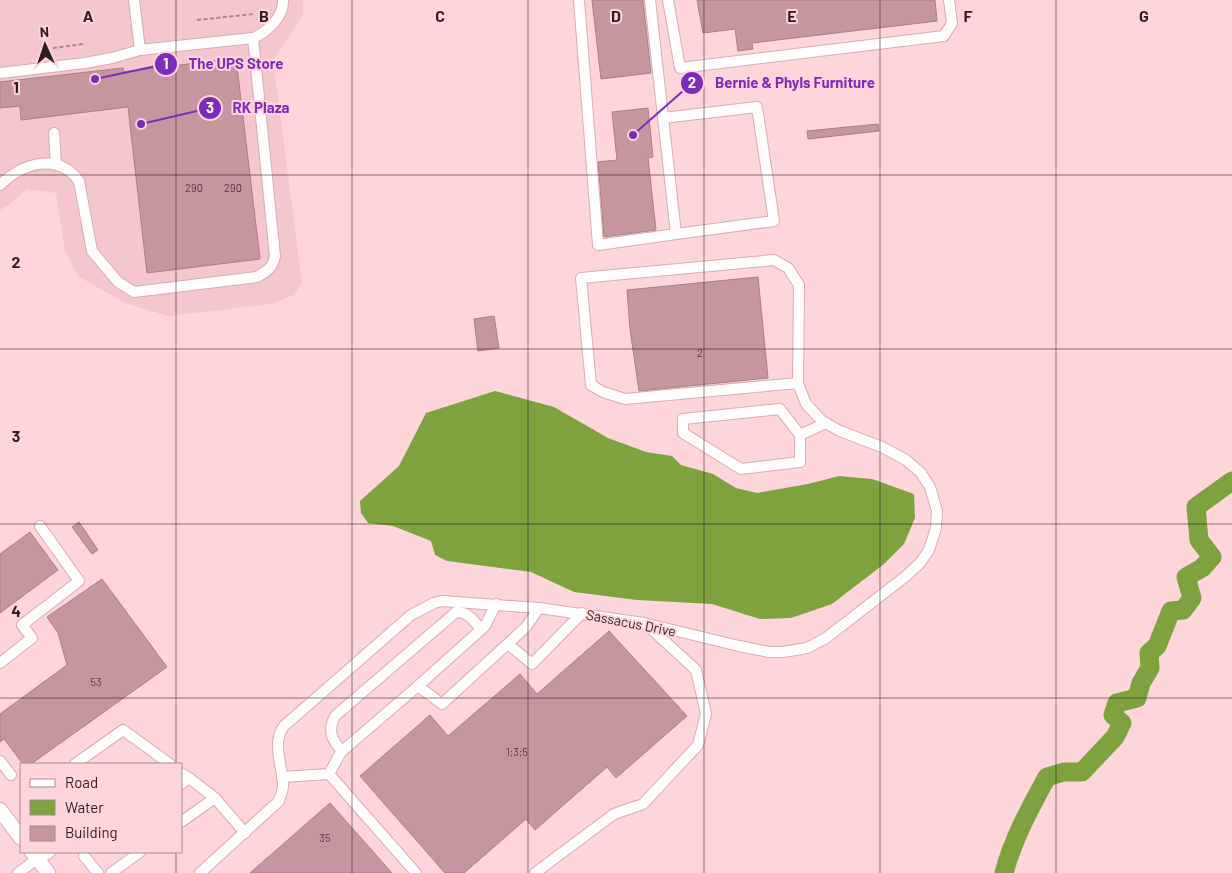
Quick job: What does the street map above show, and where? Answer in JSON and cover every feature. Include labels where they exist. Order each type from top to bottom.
[{"type":"main road","points":[[0,810],[20,837]]},
{"type":"main road","points":[[39,856],[48,873]]},
{"type":"street","points":[[134,0],[140,50]]},
{"type":"street","points":[[0,73],[85,63],[140,50],[253,38],[269,28],[284,4],[283,0]]},
{"type":"street","points":[[579,0],[598,245],[774,222],[757,108],[663,118]]},
{"type":"street","points":[[650,0],[676,234]]},
{"type":"street","points":[[668,0],[680,68],[944,36],[952,23],[949,0]]},
{"type":"street","points":[[0,185],[28,166],[56,164],[72,172],[79,181],[92,251],[118,282],[134,292],[257,277],[269,270],[273,265],[274,256],[253,38]]},
{"type":"street","points":[[54,133],[56,164]]},
{"type":"street","points":[[774,260],[781,263],[793,273],[799,285],[798,383],[625,399],[602,392],[592,385],[581,278],[774,260]]},
{"type":"street","name":"Sassacus Drive","points":[[200,873],[279,802],[283,788],[278,749],[281,729],[411,615],[437,602],[496,604],[582,613],[644,623],[759,650],[776,652],[801,649],[826,638],[906,576],[926,556],[932,543],[937,520],[935,501],[926,480],[914,466],[898,455],[840,430],[818,418],[806,404],[798,383]]},
{"type":"street","points":[[780,409],[800,435],[800,462],[741,469],[683,433],[683,419],[780,409]]},
{"type":"street","points":[[800,435],[826,423]]},
{"type":"street","points":[[0,663],[32,638],[22,625],[79,582],[40,526]]},
{"type":"street","points":[[329,774],[342,751],[485,626],[496,604]]},
{"type":"street","points":[[418,686],[442,704],[526,627],[539,608]]},
{"type":"street","points":[[342,751],[330,734],[335,716],[456,612],[460,611],[468,615],[481,629]]},
{"type":"street","points":[[508,644],[532,664],[582,613]]},
{"type":"street","points":[[535,873],[614,814],[642,804],[698,745],[706,714],[696,670],[644,623]]},
{"type":"street","points":[[77,763],[123,730],[169,763]]},
{"type":"street","points":[[0,760],[10,775]]},
{"type":"street","points":[[282,777],[329,774]]},
{"type":"street","points":[[329,774],[416,873]]},
{"type":"street","points":[[184,778],[215,798],[245,833]]},
{"type":"street","points":[[182,821],[215,798]]},
{"type":"street","points":[[85,853],[98,873]]},
{"type":"street","points":[[111,873],[139,853]]},
{"type":"street","points":[[18,873],[39,856]]},
{"type":"path","points":[[197,20],[254,14]]},
{"type":"path","points":[[53,48],[83,44]]},
{"type":"shaded area","points":[[0,0],[303,0],[303,15],[273,60],[302,283],[294,295],[270,304],[168,316],[125,303],[78,276],[65,251],[56,193],[27,189],[0,210]]},
{"type":"water","points":[[495,391],[554,407],[608,438],[646,452],[672,456],[681,465],[713,474],[736,488],[757,493],[808,484],[839,476],[872,479],[914,494],[915,518],[904,544],[884,564],[832,604],[791,618],[760,619],[712,604],[637,600],[574,592],[531,572],[447,561],[435,555],[431,541],[393,526],[368,523],[361,513],[360,501],[399,466],[426,413]]},
{"type":"building","points":[[592,0],[643,0],[651,73],[601,79]]},
{"type":"building","points":[[697,0],[935,0],[937,21],[752,43],[753,49],[738,51],[735,29],[703,33]]},
{"type":"building","points":[[236,58],[260,259],[147,273],[128,107],[21,120],[20,106],[0,108],[0,82],[123,68],[124,72]]},
{"type":"building","points":[[648,108],[653,157],[648,158],[656,230],[604,237],[598,162],[617,160],[612,112]]},
{"type":"building","points":[[878,124],[879,131],[808,139],[807,131]]},
{"type":"building","points":[[758,277],[768,378],[639,391],[630,329],[627,290]]},
{"type":"building","points":[[494,316],[499,348],[478,351],[474,319]]},
{"type":"building","points":[[79,522],[98,550],[92,554],[72,527]]},
{"type":"building","points":[[30,532],[58,570],[0,613],[0,554]]},
{"type":"building","points":[[102,579],[167,667],[32,763],[22,763],[4,739],[0,742],[0,714],[67,665],[58,633],[47,617]]},
{"type":"building","points":[[609,631],[687,716],[616,778],[607,767],[535,830],[526,819],[464,873],[445,873],[360,776],[430,715],[448,736],[520,674],[537,694]]},
{"type":"building","points":[[330,803],[392,873],[250,873]]},
{"type":"waterway","points":[[1004,873],[1017,836],[1047,777],[1064,772],[1082,772],[1115,737],[1122,723],[1113,715],[1117,703],[1137,698],[1141,683],[1150,668],[1149,653],[1157,646],[1171,611],[1183,610],[1192,598],[1186,577],[1202,568],[1212,557],[1199,540],[1196,507],[1232,481]]},
{"type":"place","name":"The UPS Store","points":[[95,79]]},
{"type":"place","name":"RK Plaza","points":[[141,124]]},
{"type":"place","name":"Bernie & Phyls Furniture","points":[[633,135]]}]
